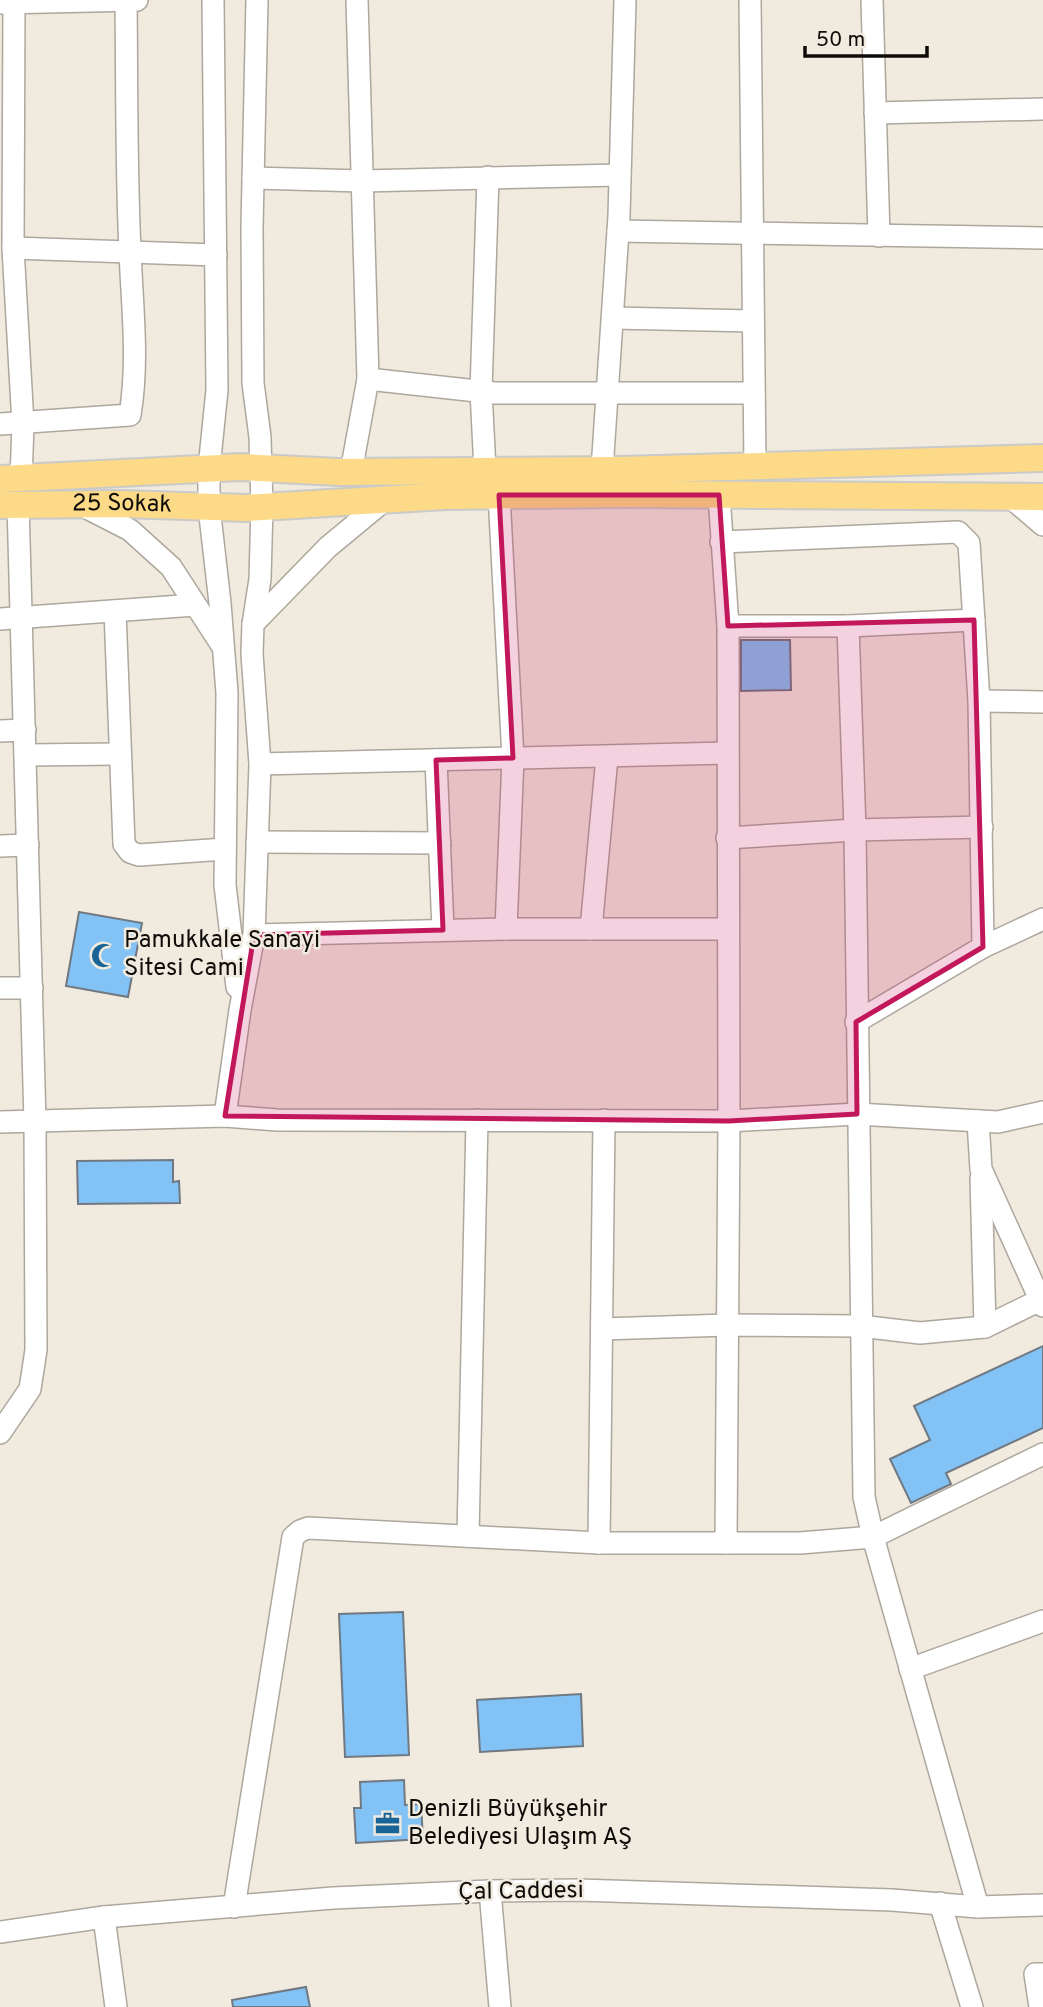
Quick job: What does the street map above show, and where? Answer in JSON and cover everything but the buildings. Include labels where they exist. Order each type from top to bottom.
[{"type":"main road","name":"25 Sokak","points":[[10,492],[209,468],[351,471],[602,470],[1038,455]]},
{"type":"main road","name":"25 Sokak","points":[[10,492],[79,504],[254,507],[499,495],[1043,497]]},
{"type":"street","points":[[0,424],[130,415],[136,346],[130,250],[126,0]]},
{"type":"street","points":[[0,1433],[30,1389],[36,1350],[35,1122],[25,755],[11,618],[10,492],[23,424],[7,277],[13,248],[6,132],[9,2],[139,0]]},
{"type":"street","points":[[213,0],[217,390],[209,468],[209,506],[227,693],[225,885],[240,1010]]},
{"type":"street","points":[[225,1116],[254,935],[260,764],[252,654],[253,624],[260,579],[251,468],[257,0]]},
{"type":"street","points":[[351,471],[368,379],[357,0]]},
{"type":"street","points":[[602,470],[618,231],[625,0]]},
{"type":"street","points":[[750,0],[755,466]]},
{"type":"street","points":[[872,0],[878,236]]},
{"type":"street","points":[[875,113],[1043,109]]},
{"type":"street","points":[[253,178],[362,181],[620,175]]},
{"type":"street","points":[[485,470],[481,391],[488,177]]},
{"type":"street","points":[[618,231],[1043,238]]},
{"type":"street","points":[[13,248],[216,255]]},
{"type":"street","points":[[612,318],[753,321]]},
{"type":"street","points":[[368,379],[481,391],[754,393]]},
{"type":"street","points":[[499,495],[513,758],[506,929]]},
{"type":"street","points":[[719,495],[728,625],[726,1543]]},
{"type":"street","points":[[1010,497],[1043,525]]},
{"type":"street","points":[[253,624],[319,556],[386,499]]},
{"type":"street","points":[[79,504],[130,530],[171,567],[223,646]]},
{"type":"street","points":[[721,542],[958,531],[969,543],[979,701],[983,947]]},
{"type":"street","points":[[11,618],[195,605]]},
{"type":"street","points":[[115,611],[124,838],[130,852],[139,855],[225,849]]},
{"type":"street","points":[[728,625],[848,626],[974,620]]},
{"type":"street","points":[[848,626],[855,830],[864,1497],[978,1907]]},
{"type":"street","points":[[979,701],[1043,702]]},
{"type":"street","points":[[0,731],[24,730]]},
{"type":"street","points":[[260,764],[727,753]]},
{"type":"street","points":[[25,755],[120,754]]},
{"type":"street","points":[[591,929],[607,757]]},
{"type":"street","points":[[436,760],[443,930]]},
{"type":"street","points":[[727,838],[855,830],[982,827]]},
{"type":"street","points":[[257,842],[440,842]]},
{"type":"street","points":[[0,846],[28,845]]},
{"type":"street","points":[[856,1022],[983,947],[1043,919]]},
{"type":"street","points":[[254,935],[506,929],[728,929]]},
{"type":"street","points":[[0,988],[32,988]]},
{"type":"street","points":[[0,1122],[225,1116],[277,1120],[729,1121],[857,1114],[998,1122],[1043,1112]]},
{"type":"street","points":[[468,1536],[477,1120]]},
{"type":"street","points":[[599,1543],[604,1121]]},
{"type":"street","points":[[978,1121],[985,1327]]},
{"type":"street","points":[[602,1329],[727,1325],[860,1326],[920,1333],[985,1327],[1042,1303],[981,1169]]},
{"type":"street","points":[[233,1907],[293,1537],[300,1531],[309,1528],[599,1543],[800,1543],[873,1537],[1043,1454]]},
{"type":"street","points":[[910,1669],[1043,1621]]},
{"type":"street","name":"Çal Caddesi","points":[[0,1932],[104,1917],[333,1898],[490,1891],[579,1890],[940,1902],[978,1907],[1043,1905]]},
{"type":"street","points":[[490,1891],[500,2007]]},
{"type":"street","points":[[940,1902],[972,2007]]},
{"type":"street","points":[[104,1917],[116,2007]]},
{"type":"street","points":[[1040,2007],[1034,1974],[1043,1974]]},
{"type":"highlighted area","points":[[499,495],[719,495],[728,626],[974,620],[983,947],[856,1022],[857,1114],[729,1121],[225,1116],[254,935],[443,930],[436,760],[513,758]]},
{"type":"place","name":"Pamukkale Sanayi Sitesi Cami","points":[[104,955]]},
{"type":"place","name":"Denizli Büyükşehir Belediyesi Ulaşım AŞ","points":[[388,1824]]}]
